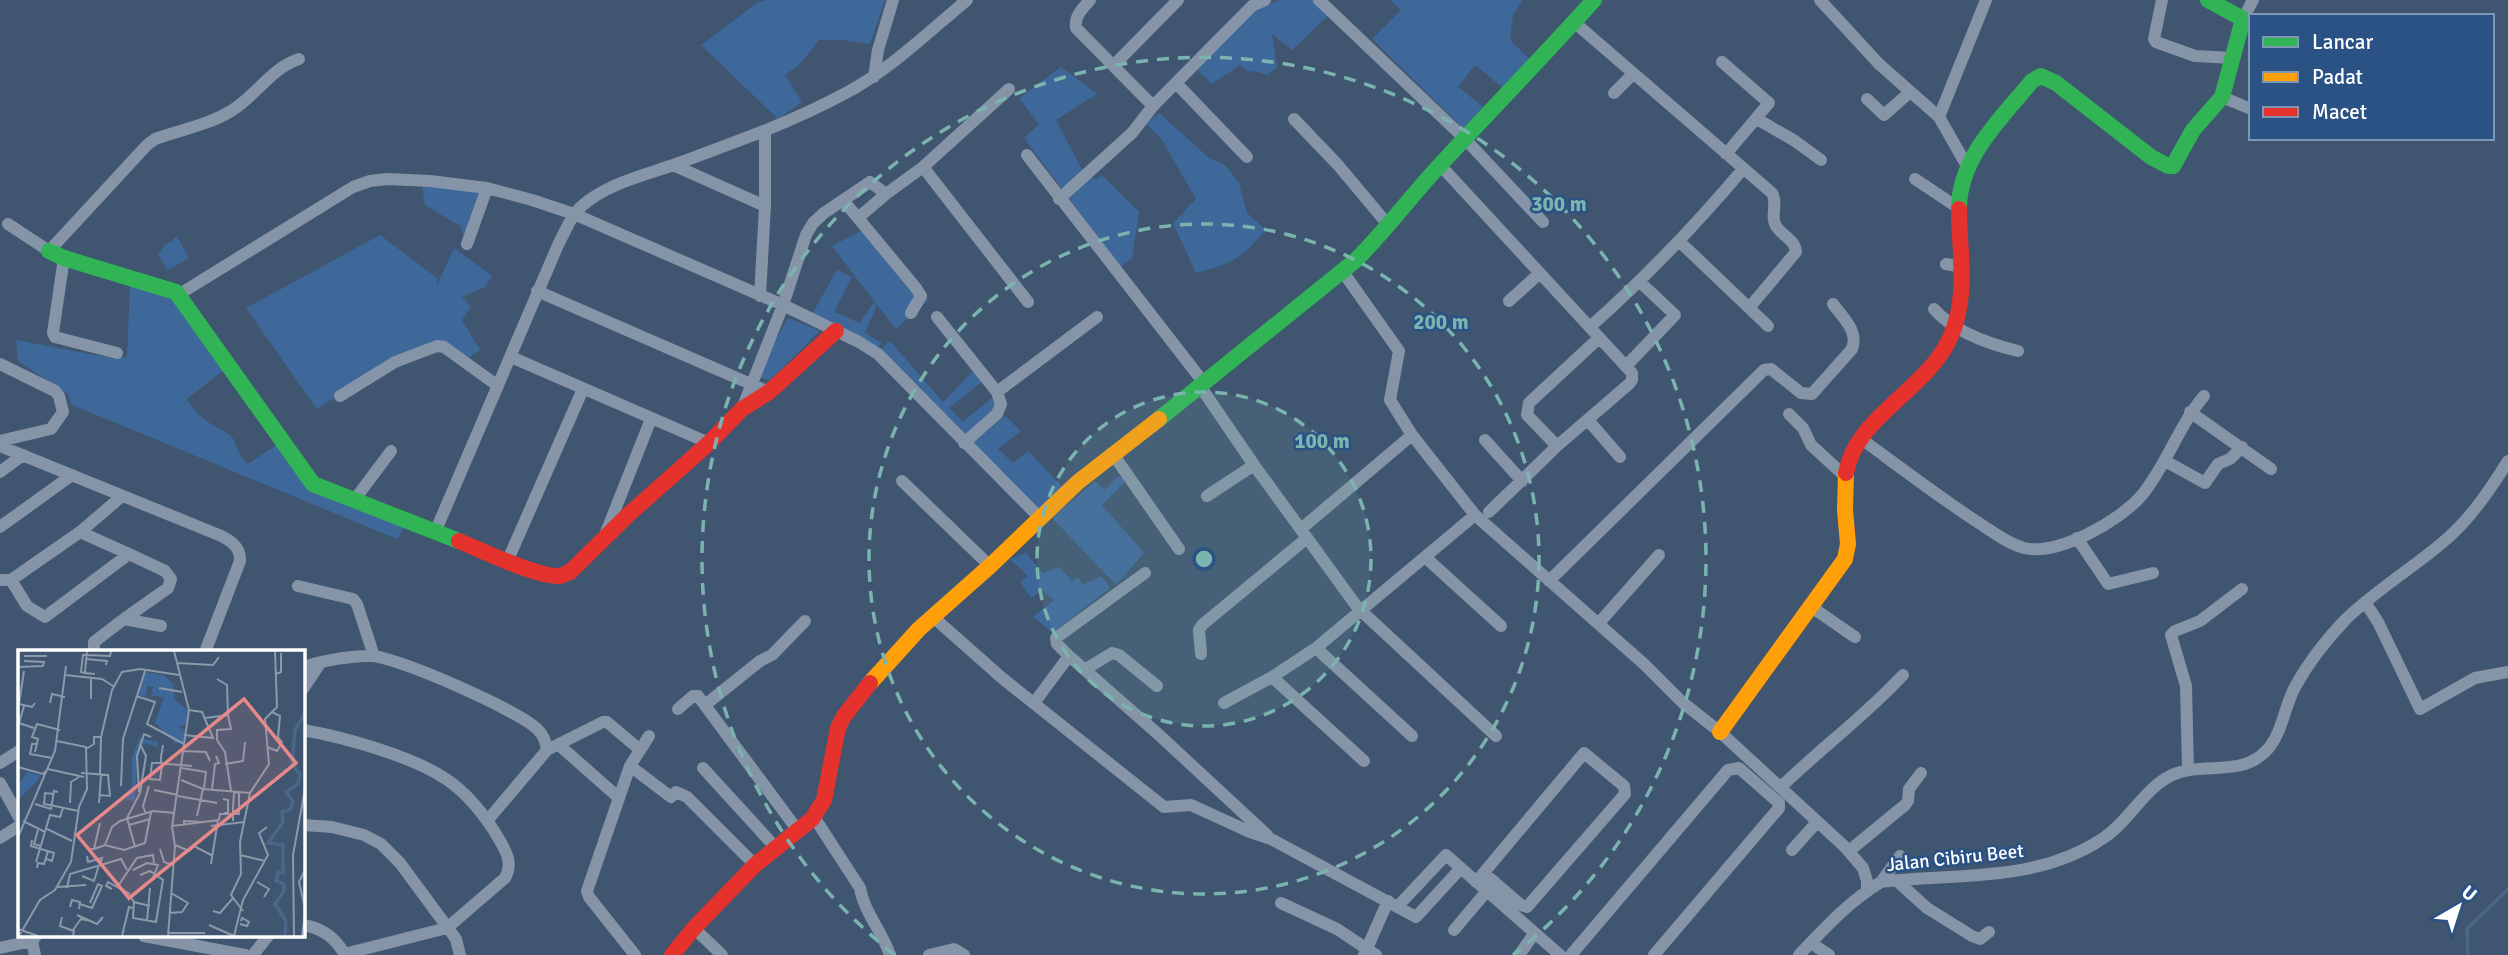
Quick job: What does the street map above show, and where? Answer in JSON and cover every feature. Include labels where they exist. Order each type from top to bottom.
[{"type":"street","points":[[874,77],[878,50],[893,0]]},
{"type":"street","points":[[436,530],[537,291],[574,214],[584,204],[598,195],[796,119],[874,77],[967,0]]},
{"type":"street","points":[[1090,0],[1078,15],[1076,28],[1153,106]]},
{"type":"street","points":[[1114,65],[1178,0]]},
{"type":"street","points":[[1059,199],[1132,133],[1153,106],[1249,3],[1265,0]]},
{"type":"street","points":[[1319,0],[1466,140],[1543,222]]},
{"type":"street","points":[[672,955],[694,928],[755,865],[814,817],[824,800],[838,728],[844,716],[932,616],[990,566],[1078,482],[1343,272],[1389,226],[1594,0]]},
{"type":"street","points":[[1820,0],[1879,64],[1939,117],[1967,166]]},
{"type":"street","points":[[1939,117],[1986,0]]},
{"type":"street","points":[[2162,0],[2154,36],[2156,42],[2195,56],[2233,58]]},
{"type":"street","points":[[2208,0],[2244,19]]},
{"type":"street","points":[[1720,732],[1849,551],[1845,517],[1846,477],[1851,454],[1860,438],[1935,363],[1945,349],[1955,326],[1959,307],[1954,266],[1961,184],[1967,166],[2037,76],[2056,83],[2151,157],[2168,166],[2175,164],[2193,131],[2222,97],[2244,19],[2253,0]]},
{"type":"street","points":[[1574,22],[1772,193],[1775,199],[1776,227],[1797,248],[1749,308]]},
{"type":"street","points":[[117,353],[55,337],[56,255],[147,145],[155,139],[232,111],[257,92],[277,69],[299,59]]},
{"type":"street","points":[[1723,62],[1769,103],[1726,155]]},
{"type":"street","points":[[1614,93],[1633,74]]},
{"type":"street","points":[[1176,83],[1247,157]]},
{"type":"street","points":[[858,218],[923,167],[1009,89]]},
{"type":"street","points":[[1867,99],[1884,115],[1910,92]]},
{"type":"street","points":[[2222,97],[2249,108]]},
{"type":"street","points":[[1294,119],[1338,165],[1389,226]]},
{"type":"street","points":[[1757,119],[1821,160]]},
{"type":"street","points":[[760,296],[765,206],[765,131]]},
{"type":"street","points":[[1027,155],[1202,385],[1254,465],[1361,611],[1496,736]]},
{"type":"street","points":[[673,165],[765,206]]},
{"type":"street","points":[[1441,166],[1632,373],[1632,380],[1557,446],[1489,512]]},
{"type":"street","points":[[923,167],[1028,302]]},
{"type":"street","points":[[1590,327],[1679,242],[1743,169]]},
{"type":"street","points":[[178,295],[362,184],[387,179],[430,180],[487,188],[574,214],[783,305],[878,354],[1040,518]]},
{"type":"street","points":[[1915,179],[1960,209]]},
{"type":"street","points":[[742,410],[783,305],[806,235],[813,223],[870,182],[886,194]]},
{"type":"street","points":[[467,244],[487,188]]},
{"type":"street","points":[[843,200],[921,296],[911,313]]},
{"type":"street","points":[[8,224],[56,255],[167,288],[178,295],[309,480],[320,487],[436,530],[507,562],[539,573],[560,576],[570,572],[742,410],[769,391],[836,331]]},
{"type":"street","points":[[1679,242],[1768,326]]},
{"type":"street","points":[[1343,272],[1399,351],[1390,397],[1412,435],[1475,515],[1599,623],[1682,702],[1720,732],[1783,796]]},
{"type":"street","points":[[1509,301],[1540,273]]},
{"type":"street","points":[[1626,366],[1675,315],[1640,282]]},
{"type":"street","points":[[537,291],[769,391]]},
{"type":"street","points":[[1549,581],[1763,370],[1771,369],[1801,393],[1812,394],[1852,349],[1855,341],[1853,330],[1833,304]]},
{"type":"street","points":[[1934,309],[1940,317],[1955,326],[2000,347],[2018,351]]},
{"type":"street","points":[[937,317],[997,392],[1001,404],[997,414],[964,443]]},
{"type":"street","points":[[997,392],[1097,317]]},
{"type":"street","points":[[1557,446],[1527,415],[1529,403],[1599,338]]},
{"type":"street","points":[[340,396],[396,362],[437,346],[444,347],[498,386]]},
{"type":"street","points":[[511,356],[709,443]]},
{"type":"street","points":[[0,363],[55,391],[63,412],[51,429],[0,443]]},
{"type":"street","points":[[507,562],[583,389]]},
{"type":"street","points":[[1860,438],[1957,509],[2003,538],[2023,548],[2043,549],[2077,538],[2124,514],[2140,497],[2165,461],[2190,412],[2204,396]]},
{"type":"street","points":[[2190,412],[2271,469]]},
{"type":"street","points":[[1789,414],[1803,428],[1811,445],[1846,477]]},
{"type":"street","points":[[604,538],[651,419]]},
{"type":"street","points":[[1588,420],[1620,457]]},
{"type":"street","points":[[1201,654],[1199,630],[1202,625],[1412,435]]},
{"type":"street","points":[[1485,440],[1522,481]]},
{"type":"street","points":[[0,443],[121,497],[219,535],[234,544],[240,561],[206,650]]},
{"type":"street","points":[[2165,461],[2205,483],[2218,464],[2230,459],[2242,447]]},
{"type":"street","points":[[355,499],[391,451]]},
{"type":"street","points":[[0,472],[23,454]]},
{"type":"street","points":[[1113,454],[1179,550]]},
{"type":"street","name":"Jalan Cibiru Beet","points":[[1799,955],[1867,890],[1881,882],[2004,873],[2043,867],[2063,860],[2104,838],[2161,782],[2188,770],[2229,768],[2256,760],[2276,736],[2294,688],[2319,651],[2365,602],[2444,542],[2479,505],[2508,461]]},
{"type":"street","points":[[1207,496],[1254,465]]},
{"type":"street","points":[[0,527],[72,475]]},
{"type":"street","points":[[901,481],[990,566]]},
{"type":"street","points":[[121,497],[80,532],[6,580],[27,606],[45,617],[129,554]]},
{"type":"street","points":[[1224,704],[1316,648],[1475,515]]},
{"type":"street","points":[[80,532],[165,571],[171,579],[168,588],[94,642],[93,650]]},
{"type":"street","points":[[2077,538],[2108,584],[2153,573]]},
{"type":"street","points":[[1599,623],[1659,555]]},
{"type":"street","points":[[1425,557],[1501,626]]},
{"type":"street","points":[[1145,573],[1056,638],[1057,644],[1271,839]]},
{"type":"street","points":[[298,586],[353,599],[374,656]]},
{"type":"street","points":[[2188,770],[2186,686],[2171,635],[2200,621],[2242,589]]},
{"type":"street","points":[[2365,602],[2378,622],[2420,709],[2475,678],[2508,672]]},
{"type":"street","points":[[1810,606],[1855,637]]},
{"type":"street","points":[[932,616],[1034,703],[1164,807],[1191,805],[1271,839],[1416,917],[1461,868]]},
{"type":"street","points":[[124,619],[161,626]]},
{"type":"street","points":[[705,705],[760,661],[772,655],[804,621]]},
{"type":"street","points":[[1316,648],[1412,736]]},
{"type":"street","points":[[1086,669],[1112,653],[1119,655],[1157,686]]},
{"type":"street","points":[[304,667],[374,656],[427,674],[524,719],[539,730],[553,748],[619,798]]},
{"type":"street","points":[[1034,703],[1069,656]]},
{"type":"street","points":[[304,688],[321,662]]},
{"type":"street","points":[[1654,955],[1779,808],[1783,796],[1815,754],[1868,711],[1903,675]]},
{"type":"street","points":[[1272,677],[1364,761]]},
{"type":"street","points":[[678,709],[695,694],[799,831]]},
{"type":"street","points":[[487,821],[553,748],[607,722],[639,749]]},
{"type":"street","points":[[304,730],[321,733],[429,769],[458,789],[487,821],[502,843],[510,862],[510,870],[505,878],[447,928],[344,954],[328,935],[314,927],[304,925]]},
{"type":"street","points":[[635,955],[587,891],[630,766],[649,736]]},
{"type":"street","points":[[0,763],[18,752]]},
{"type":"street","points":[[1281,903],[1337,929],[1369,953],[1393,904],[1446,855],[1482,882],[1527,907],[1625,794],[1624,786],[1584,753],[1482,882],[1454,930]]},
{"type":"street","points":[[630,766],[671,797],[676,792],[687,797],[755,865]]},
{"type":"street","points":[[703,768],[777,849]]},
{"type":"street","points":[[1570,955],[1728,771],[1739,768],[1783,796],[1849,851],[1863,868],[1867,890]]},
{"type":"street","points":[[1849,851],[1905,805],[1909,789],[1921,773]]},
{"type":"street","points":[[0,783],[18,815]]},
{"type":"street","points":[[814,817],[860,888],[862,902],[884,938],[890,955]]},
{"type":"street","points":[[1792,850],[1817,822]]},
{"type":"street","points":[[304,825],[332,827],[364,835],[381,844],[400,863],[456,939],[460,955]]},
{"type":"street","points":[[0,838],[18,827]]},
{"type":"street","points":[[1881,882],[1899,856]]},
{"type":"street","points":[[1896,880],[1927,908],[1972,936],[1980,939],[1989,932]]},
{"type":"street","points":[[1482,882],[1534,934],[1560,955]]},
{"type":"street","points":[[694,928],[722,955]]},
{"type":"street","points":[[1519,955],[1534,934]]},
{"type":"street","points":[[149,937],[245,955]]},
{"type":"street","points":[[253,955],[267,937]]},
{"type":"street","points":[[0,948],[34,938],[35,955]]},
{"type":"street","points":[[1811,943],[1829,955]]},
{"type":"street","points":[[929,955],[954,949],[964,955]]},
{"type":"shaded area","points":[[885,0],[870,44],[819,40],[800,64],[785,75],[802,102],[778,119],[701,45],[758,2]]},
{"type":"shaded area","points":[[1279,0],[1314,0],[1332,12],[1292,50],[1272,34],[1277,67],[1267,75],[1250,72],[1240,65],[1212,84],[1196,69],[1256,11]]},
{"type":"shaded area","points":[[1390,0],[1523,0],[1513,15],[1510,40],[1530,60],[1504,89],[1475,65],[1458,87],[1486,109],[1467,132],[1372,39],[1401,10]]},
{"type":"shaded area","points":[[1061,67],[1097,94],[1056,120],[1081,168],[1096,180],[1102,175],[1139,212],[1132,259],[1120,267],[1024,138],[1039,124],[1019,98]]},
{"type":"shaded area","points":[[1159,113],[1208,157],[1226,166],[1239,183],[1247,213],[1266,230],[1249,248],[1228,263],[1196,273],[1173,223],[1196,199],[1162,140],[1146,123]]},
{"type":"shaded area","points":[[422,185],[482,189],[465,239],[460,226],[425,205]]},
{"type":"shaded area","points":[[862,230],[928,300],[896,329],[832,246]]},
{"type":"shaded area","points":[[380,235],[437,278],[437,285],[454,248],[492,276],[485,287],[462,297],[471,307],[462,320],[480,350],[467,359],[433,342],[396,358],[317,409],[246,308]]},
{"type":"shaded area","points":[[177,236],[189,258],[168,270],[157,253]]},
{"type":"shaded area","points":[[837,270],[852,277],[834,312],[860,323],[873,303],[877,305],[865,333],[882,343],[878,348],[812,314]]},
{"type":"shaded area","points":[[130,285],[178,295],[229,366],[187,399],[203,418],[231,436],[248,464],[278,444],[305,483],[407,523],[397,539],[70,404],[69,395],[18,361],[16,340],[116,359],[127,356]]},
{"type":"shaded area","points":[[788,318],[820,331],[770,380],[755,377]]},
{"type":"shaded area","points":[[890,341],[943,402],[974,370],[983,381],[949,408],[963,422],[994,396],[1000,404],[963,438],[881,349]]},
{"type":"shaded area","points":[[1005,416],[1021,431],[998,449],[1013,463],[1028,451],[1070,495],[1044,517],[973,443]]},
{"type":"shaded area","points":[[1118,476],[1127,480],[1102,505],[1144,553],[1116,585],[1052,518],[1095,481],[1105,490]]},
{"type":"shaded area","points":[[1026,553],[1043,573],[1059,567],[1072,581],[1078,577],[1083,585],[1102,576],[1110,588],[1053,633],[1033,617],[1054,600],[1042,591],[1031,598],[1020,582],[1028,576],[1010,559]]},
{"type":"waterway","points":[[2468,955],[2467,929],[2508,889]]},
{"type":"traffic: fast","points":[[1159,419],[1356,260],[1430,176],[1594,0]]},
{"type":"traffic: fast","points":[[1959,209],[1966,172],[1974,156],[2032,81],[2041,76],[2056,83],[2151,157],[2173,166],[2193,130],[2222,97],[2243,19],[2208,0]]},
{"type":"traffic: fast","points":[[49,251],[176,292],[313,484],[459,541]]},
{"type":"traffic: slow","points":[[870,683],[919,629],[1078,482],[1159,419]]},
{"type":"traffic: slow","points":[[1720,732],[1845,559],[1848,544],[1846,473]]},
{"type":"traffic: jam","points":[[1846,473],[1852,453],[1863,435],[1925,373],[1950,338],[1956,322],[1961,291],[1959,209]]},
{"type":"traffic: jam","points":[[459,541],[538,573],[560,576],[570,572],[742,409],[769,392],[836,331]]},
{"type":"traffic: jam","points":[[672,955],[694,928],[755,865],[812,819],[824,800],[838,728],[870,683]]}]
